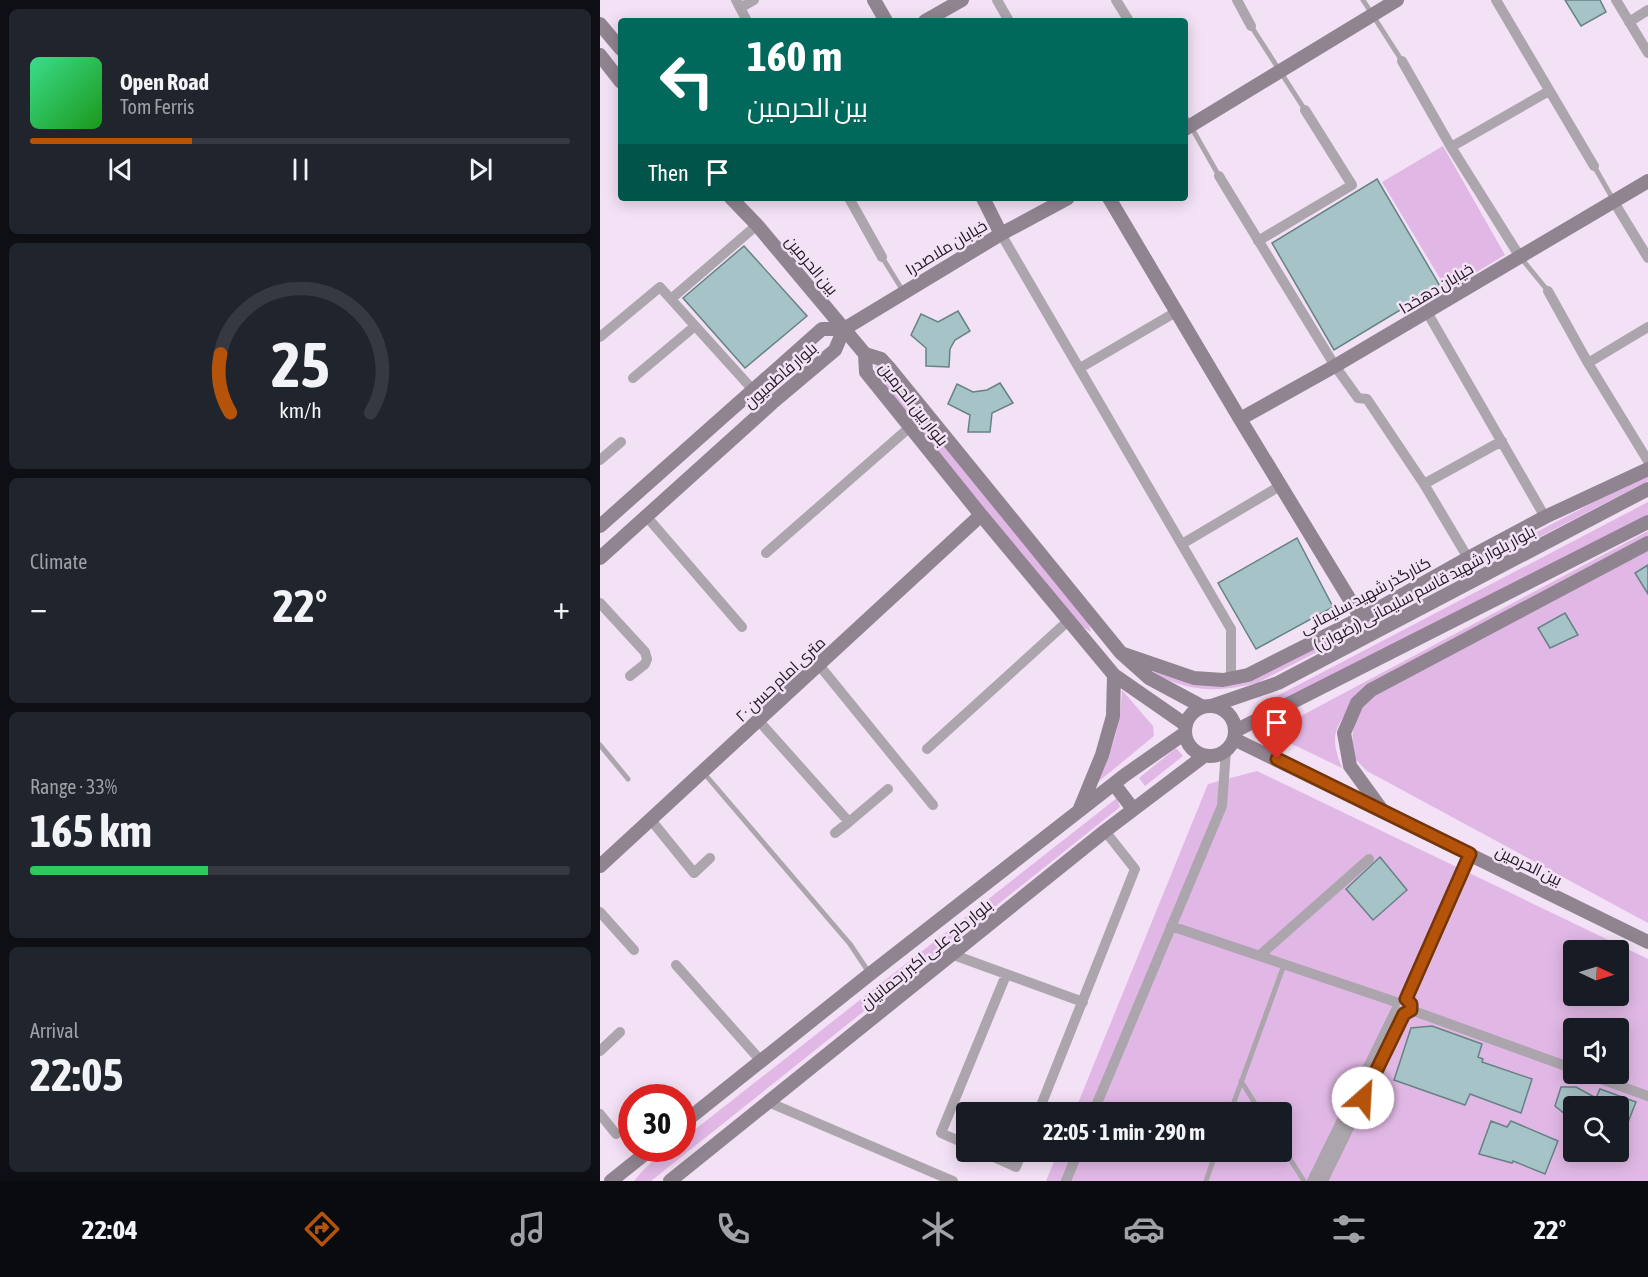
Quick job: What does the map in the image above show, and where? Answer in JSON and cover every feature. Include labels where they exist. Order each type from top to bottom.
[{"type":"main road","points":[[874,0],[884,18]]},
{"type":"main road","points":[[930,18],[962,0]]},
{"type":"main road","points":[[1188,123],[1281,72],[1397,0]]},
{"type":"main road","points":[[600,24],[618,45]]},
{"type":"main road","points":[[600,56],[618,78]]},
{"type":"main road","name":"خیابان دهخدا","points":[[1240,419],[1335,366],[1648,181]]},
{"type":"main road","name":"بین الحرمین","points":[[734,201],[757,225],[865,354]]},
{"type":"main road","points":[[984,201],[1001,234]]},
{"type":"main road","name":"خیابان ملاصدرا","points":[[844,329],[903,291],[1062,201]]},
{"type":"main road","points":[[1111,201],[1360,618]]},
{"type":"main road","name":"بلوار فاطمیون","points":[[600,526],[822,328],[844,329],[835,350],[772,403],[600,558]]},
{"type":"main road","points":[[801,348],[808,351],[817,365]]},
{"type":"main road","name":"بلوار بین الحرمین","points":[[1186,729],[1114,675],[866,372],[865,354],[881,359],[890,369],[1121,653],[1149,678],[1207,707]]},
{"type":"main road","name":"کنارگذر شهید سلیمانی","points":[[1121,653],[1194,678],[1223,680],[1248,675],[1360,618],[1545,517],[1648,469]]},
{"type":"main road","name":"بلوار بلوار شهید قاسم سلیمانی (رضوان )","points":[[1207,707],[1278,683],[1648,489]]},
{"type":"main road","name":"۲۰ متری امام حسن","points":[[600,866],[981,515]]},
{"type":"main road","points":[[1232,740],[1230,717],[1218,708],[1207,707],[1189,717],[1186,729],[1191,747],[1204,756],[1212,756],[1232,740],[1648,522]]},
{"type":"main road","points":[[1383,812],[1350,766],[1344,733],[1358,703],[1379,685],[1648,543]]},
{"type":"main road","points":[[1088,644],[1102,630]]},
{"type":"main road","points":[[1079,811],[1102,755],[1113,716],[1114,675]]},
{"type":"main road","name":"بلوار حاج علی اکبر رحمانیان","points":[[696,1113],[870,974],[1186,729]]},
{"type":"main road","name":"بین الحرمین","points":[[1232,740],[1648,942]]},
{"type":"main road","name":"بلوار حاج علی اکبر رحمانیان","points":[[670,1181],[1105,831],[1204,756]]},
{"type":"main road","points":[[1114,783],[1133,809]]},
{"type":"main road","points":[[611,1181],[635,1162]]},
{"type":"street","points":[[745,18],[738,4],[754,0]]},
{"type":"street","points":[[997,0],[1007,18]]},
{"type":"street","points":[[1116,0],[1127,18]]},
{"type":"street","points":[[1237,0],[1251,26]]},
{"type":"street","points":[[1496,0],[1594,166]]},
{"type":"street","points":[[1616,0],[1648,53]]},
{"type":"street","points":[[1629,22],[1648,10]]},
{"type":"street","points":[[1402,61],[1451,147],[1520,257]]},
{"type":"street","points":[[1451,147],[1549,91]]},
{"type":"street","points":[[1258,241],[1352,185],[1305,110]]},
{"type":"street","points":[[1219,176],[1335,366],[1358,398],[1367,399],[1424,484],[1468,558]]},
{"type":"street","points":[[851,201],[882,257]]},
{"type":"street","points":[[1614,202],[1648,258]]},
{"type":"street","points":[[671,299],[757,225]]},
{"type":"street","points":[[1001,234],[1231,629],[1231,678]]},
{"type":"street","points":[[600,337],[660,288],[753,390]]},
{"type":"street","points":[[1548,291],[1588,363],[1648,461]]},
{"type":"street","points":[[1080,368],[1176,312]]},
{"type":"street","points":[[1427,312],[1545,517]]},
{"type":"street","points":[[633,378],[695,326]]},
{"type":"street","points":[[1588,363],[1648,327]]},
{"type":"street","points":[[766,553],[910,428]]},
{"type":"street","points":[[1424,484],[1502,441]]},
{"type":"street","points":[[600,460],[621,442]]},
{"type":"street","points":[[1182,544],[1280,486]]},
{"type":"street","points":[[647,516],[742,627]]},
{"type":"street","points":[[600,603],[645,652],[647,659],[645,664],[630,676]]},
{"type":"street","points":[[927,749],[1068,621]]},
{"type":"street","points":[[819,665],[933,805]]},
{"type":"street","points":[[759,721],[849,822]]},
{"type":"street","points":[[1098,1102],[1222,806],[1232,740]]},
{"type":"street","points":[[835,833],[888,789]]},
{"type":"street","points":[[651,819],[694,873],[710,858]]},
{"type":"street","points":[[1042,1102],[1135,869],[1105,831]]},
{"type":"street","points":[[1323,1181],[1470,854]]},
{"type":"street","points":[[1259,956],[1369,859]]},
{"type":"street","points":[[600,912],[634,950]]},
{"type":"street","points":[[1171,927],[1259,956],[1563,1065]]},
{"type":"street","points":[[951,954],[1083,1002]]},
{"type":"street","points":[[676,965],[761,1061]]},
{"type":"street","points":[[956,1140],[941,1133],[1006,975]]},
{"type":"street","points":[[1312,1181],[1402,1007]]},
{"type":"street","points":[[600,1051],[620,1032]]},
{"type":"street","points":[[1615,1084],[1648,1096]]},
{"type":"street","points":[[768,1102],[953,1181]]},
{"type":"street","points":[[600,1114],[616,1134]]},
{"type":"street","points":[[1005,1162],[1016,1167],[1018,1162]]},
{"type":"street","points":[[1066,1181],[1074,1162]]},
{"type":"lane","points":[[1363,0],[1402,61]]},
{"type":"lane","points":[[1251,26],[1305,110]]},
{"type":"lane","points":[[1188,126],[1219,176]]},
{"type":"lane","points":[[1594,166],[1614,202]]},
{"type":"lane","points":[[882,257],[903,291]]},
{"type":"lane","points":[[1520,257],[1548,291]]},
{"type":"lane","points":[[600,745],[628,779]]},
{"type":"lane","points":[[703,772],[850,944],[870,974]]},
{"type":"lane","points":[[1234,1102],[1284,965]]},
{"type":"lane","points":[[1241,1081],[1254,1102]]},
{"type":"lane","points":[[1206,1181],[1213,1162]]},
{"type":"lane","points":[[1292,1162],[1304,1181]]},
{"type":"shaded area","points":[[1443,146],[1505,255],[1447,290],[1382,182]]},
{"type":"shaded area","points":[[875,366],[880,366],[1088,621],[1091,632],[1081,626],[876,376]]},
{"type":"shaded area","points":[[1648,474],[1648,481],[1257,683],[1226,689],[1200,688],[1174,682],[1145,670],[1193,681],[1226,683],[1350,629]]},
{"type":"shaded area","points":[[1648,502],[1648,515],[1259,714],[1256,711],[1260,705]]},
{"type":"shaded area","points":[[1648,531],[1648,538],[1353,701],[1336,733],[1336,747],[1342,768],[1269,733]]},
{"type":"shaded area","points":[[1648,545],[1648,923],[1367,771],[1353,757],[1353,729],[1361,709],[1372,692]]},
{"type":"shaded area","points":[[1122,690],[1153,726],[1154,736],[1098,782],[1115,738]]},
{"type":"shaded area","points":[[1176,748],[1183,756],[1145,786],[1139,778]]},
{"type":"shaded area","points":[[1257,771],[1608,940],[1563,940],[1563,1006],[1629,1006],[1629,950],[1648,959],[1648,1181],[1046,1181],[1054,1162],[1292,1162],[1292,1102],[1078,1102],[1208,784]]},
{"type":"shaded area","points":[[1117,798],[1120,807],[696,1145],[696,1129]]},
{"type":"shaded area","points":[[675,1162],[651,1181],[634,1181],[649,1164]]},
{"type":"building","points":[[1565,0],[1600,0],[1606,12],[1581,26]]},
{"type":"building","points":[[1377,179],[1440,286],[1334,350],[1272,243]]},
{"type":"building","points":[[744,246],[807,316],[745,368],[683,298]]},
{"type":"building","points":[[958,311],[970,331],[955,340],[950,349],[949,367],[926,366],[926,348],[911,335],[921,314],[938,322]]},
{"type":"building","points":[[1000,383],[1013,403],[992,413],[990,432],[968,432],[970,415],[948,404],[957,384],[973,392],[987,390]]},
{"type":"building","points":[[1297,538],[1333,607],[1256,649],[1218,583]]},
{"type":"building","points":[[1648,565],[1648,594],[1635,573]]},
{"type":"building","points":[[1565,613],[1578,635],[1550,648],[1538,628]]},
{"type":"building","points":[[1380,857],[1407,890],[1373,920],[1346,889]]},
{"type":"building","points":[[1432,1026],[1482,1044],[1478,1057],[1483,1059],[1482,1062],[1532,1079],[1521,1113],[1470,1094],[1465,1105],[1394,1080],[1411,1028]]},
{"type":"building","points":[[1561,1087],[1576,1087],[1592,1096],[1563,1096],[1563,1113],[1555,1106]]},
{"type":"building","points":[[1600,1089],[1619,1096],[1597,1096]]},
{"type":"building","points":[[1629,1099],[1636,1102],[1629,1120]]},
{"type":"building","points":[[1491,1121],[1507,1127],[1511,1121],[1558,1141],[1545,1174],[1513,1161],[1512,1163],[1479,1154]]},
{"type":"route","points":[[1277,759],[1470,854],[1406,999],[1411,1004],[1411,1010],[1404,1014],[1363,1098]]}]
